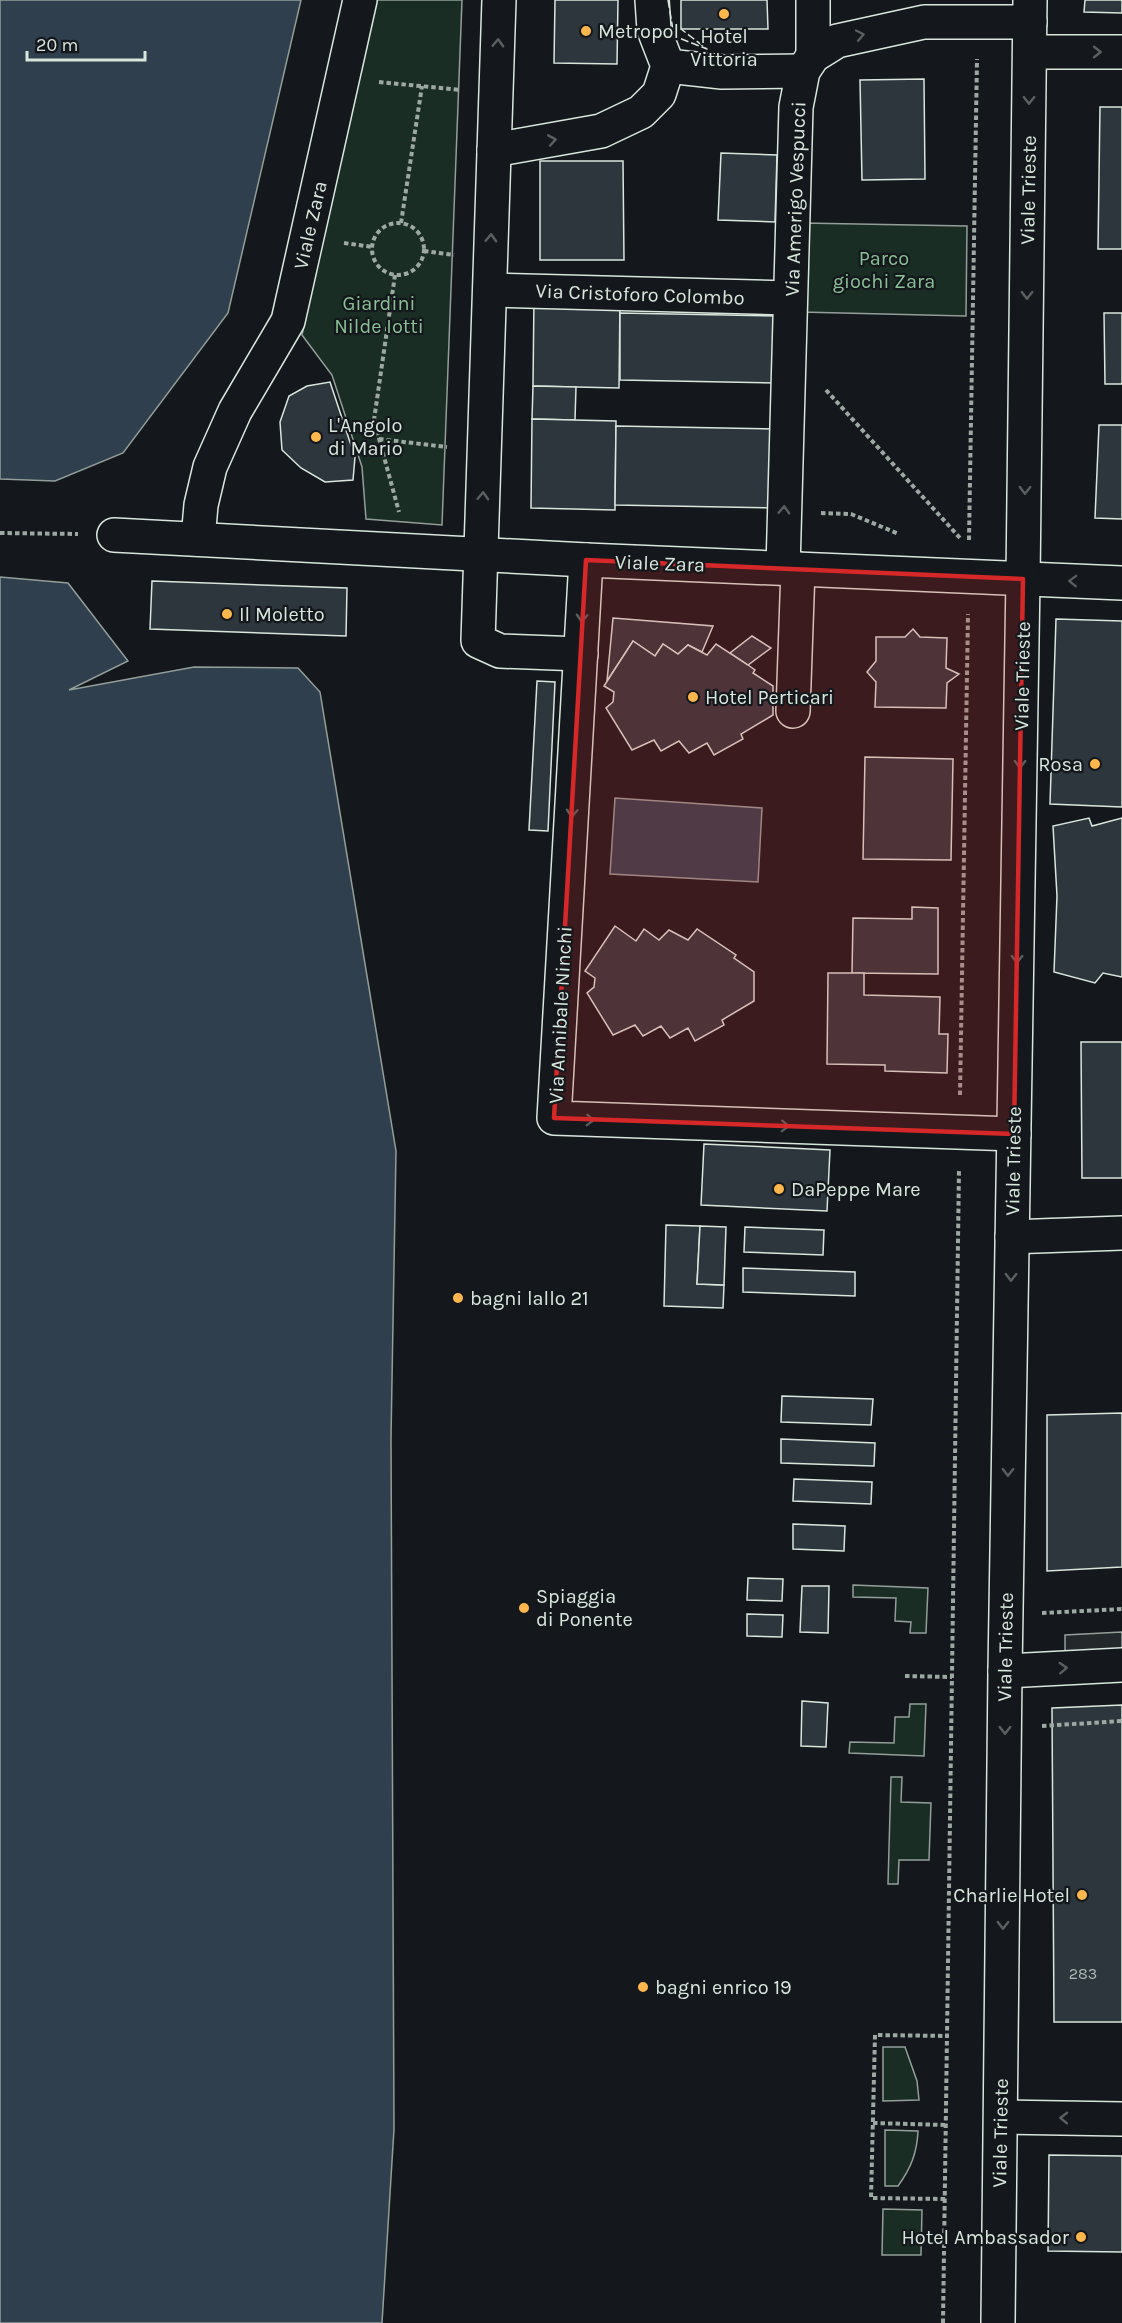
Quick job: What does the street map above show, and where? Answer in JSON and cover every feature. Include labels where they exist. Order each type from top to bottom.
[{"type":"street","name":"Viale Zara","points":[[198,539],[201,505],[210,467],[235,411],[288,321],[360,0]]},
{"type":"street","points":[[499,0],[478,641],[500,651],[581,654]]},
{"type":"street","points":[[494,150],[601,131],[641,112],[659,94],[668,66],[654,30],[652,0]]},
{"type":"street","name":"Via Amerigo Vespucci","points":[[793,711],[790,568],[784,512],[790,298],[796,107],[808,63],[813,0]]},
{"type":"street","points":[[668,66],[722,72],[808,63],[837,40],[924,22],[1030,24],[1122,52]]},
{"type":"street","name":"Viale Trieste","points":[[998,2323],[1005,1671],[1030,24]]},
{"type":"street","name":"Via Cristoforo Colombo","points":[[490,290],[790,298]]},
{"type":"street","name":"Viale Zara","points":[[114,535],[586,560],[1122,583]]},
{"type":"street","name":"Via Annibale Ninchi","points":[[586,560],[554,1118],[1014,1134]]},
{"type":"street","points":[[1012,1237],[1122,1233]]},
{"type":"street","points":[[1005,1671],[1122,1665]]},
{"type":"street","points":[[1001,2117],[1122,2119]]},
{"type":"path","points":[[342,79],[470,91]]},
{"type":"path","points":[[401,223],[422,86]]},
{"type":"path","points":[[401,223],[410,226],[418,233],[423,240],[424,251],[415,269],[407,274],[395,275],[379,266],[374,257],[373,247],[375,237],[382,229],[401,223]]},
{"type":"path","points":[[424,251],[465,256]]},
{"type":"path","points":[[395,275],[374,420],[409,550]]},
{"type":"path","points":[[789,350],[969,549]]},
{"type":"path","points":[[379,439],[456,448]]},
{"type":"path","points":[[784,512],[852,514],[900,535]]},
{"type":"path","points":[[0,532],[114,535]]},
{"type":"path","points":[[1037,1613],[1122,1609]]},
{"type":"path","points":[[905,1676],[952,1677]]},
{"type":"path","points":[[1035,1726],[1122,1721]]},
{"type":"path","points":[[945,2199],[872,2198],[873,2123],[875,2035],[948,2036]]},
{"type":"path","points":[[873,2123],[946,2125]]},
{"type":"highlighted area","points":[[586,560],[1023,579],[1014,1134],[554,1118]]},
{"type":"green space","name":"Giardini Nilde Iotti","points":[[374,0],[462,0],[442,525],[366,519],[362,467],[332,375],[302,335]]},
{"type":"green space","name":"Parco giochi Zara","points":[[802,223],[967,226],[966,316],[801,312]]},
{"type":"green space","points":[[853,1585],[928,1588],[926,1633],[910,1633],[911,1622],[895,1621],[896,1598],[853,1597]]},
{"type":"green space","points":[[910,1704],[926,1704],[924,1756],[849,1753],[850,1742],[894,1743],[895,1717],[909,1717]]},
{"type":"green space","points":[[891,1777],[902,1777],[901,1802],[931,1803],[929,1860],[899,1860],[898,1884],[888,1884]]},
{"type":"green space","points":[[883,2047],[905,2047],[917,2081],[919,2100],[883,2101]]},
{"type":"green space","points":[[885,2130],[918,2131],[912,2160],[898,2186],[885,2186]]},
{"type":"green space","points":[[883,2209],[922,2210],[921,2255],[882,2255]]},
{"type":"shaded area","points":[[1122,1632],[1122,1651],[1065,1653],[1065,1635]]},
{"type":"water","points":[[0,0],[301,0],[228,313],[123,453],[55,481],[0,479]]},
{"type":"water","points":[[0,577],[68,583],[128,661],[69,690],[194,667],[298,668],[320,692],[396,1151],[391,1438],[394,2129],[382,2323],[0,2323]]},
{"type":"water","points":[[615,798],[762,808],[758,882],[610,874]]},
{"type":"building","name":"Metropol","points":[[555,0],[618,0],[617,64],[554,63]]},
{"type":"building","name":"Hotel Vittoria","points":[[681,0],[767,0],[768,29],[681,29]]},
{"type":"building","points":[[1085,0],[1122,0],[1122,13],[1084,12]]},
{"type":"building","points":[[924,79],[925,179],[862,180],[860,80]]},
{"type":"building","points":[[1100,107],[1122,107],[1122,249],[1098,249]]},
{"type":"building","points":[[721,153],[777,155],[775,222],[718,220]]},
{"type":"building","points":[[540,161],[623,161],[624,260],[540,260]]},
{"type":"building","points":[[534,297],[620,299],[619,388],[533,386]]},
{"type":"building","points":[[620,313],[776,316],[775,383],[620,380]]},
{"type":"building","points":[[1104,313],[1122,313],[1122,384],[1105,384]]},
{"type":"building","points":[[330,382],[355,457],[353,480],[325,482],[301,468],[282,450],[280,422],[289,396],[307,386]]},
{"type":"building","points":[[533,386],[576,387],[575,420],[532,419]]},
{"type":"building","points":[[532,419],[616,421],[615,510],[531,508]]},
{"type":"building","points":[[1099,425],[1122,425],[1122,519],[1095,518]]},
{"type":"building","points":[[616,426],[776,429],[774,508],[615,505]]},
{"type":"building","points":[[152,581],[347,588],[346,636],[150,629]]},
{"type":"building","points":[[613,618],[713,626],[702,652],[688,645],[678,654],[663,644],[655,656],[633,641],[607,681]]},
{"type":"building","points":[[1056,619],[1122,621],[1122,807],[1050,804]]},
{"type":"building","points":[[913,629],[920,637],[947,638],[946,668],[959,674],[947,683],[946,708],[875,707],[876,682],[867,672],[876,661],[876,637],[905,637]]},
{"type":"building","points":[[752,636],[771,648],[748,665],[730,653]]},
{"type":"building","name":"Hotel Perticari","points":[[633,641],[655,656],[663,644],[678,654],[688,645],[707,655],[716,644],[755,670],[753,673],[773,686],[773,715],[741,734],[743,739],[714,755],[707,743],[689,753],[679,741],[661,751],[654,740],[632,750],[606,708],[613,702],[614,692],[604,686]]},
{"type":"building","points":[[537,681],[555,682],[548,831],[529,830]]},
{"type":"building","points":[[865,757],[953,759],[951,860],[863,859]]},
{"type":"building","points":[[1089,818],[1092,826],[1122,818],[1122,977],[1103,973],[1095,983],[1054,972],[1057,896],[1053,826]]},
{"type":"building","points":[[912,907],[938,908],[938,974],[852,973],[853,918],[912,919]]},
{"type":"building","points":[[615,926],[636,941],[644,929],[659,940],[669,930],[688,940],[697,929],[736,955],[734,958],[754,972],[754,1001],[722,1020],[724,1025],[695,1041],[688,1028],[670,1038],[661,1026],[643,1036],[635,1025],[613,1035],[587,993],[594,987],[595,978],[585,971]]},
{"type":"building","points":[[828,973],[864,973],[864,995],[940,997],[939,1034],[948,1034],[947,1073],[885,1071],[885,1065],[827,1064]]},
{"type":"building","points":[[1081,1042],[1122,1042],[1122,1178],[1082,1178]]},
{"type":"building","points":[[704,1144],[830,1150],[827,1211],[701,1205]]},
{"type":"building","points":[[666,1225],[700,1226],[697,1284],[724,1285],[723,1308],[664,1306]]},
{"type":"building","points":[[700,1226],[726,1227],[724,1285],[697,1284]]},
{"type":"building","points":[[745,1227],[824,1230],[823,1255],[744,1252]]},
{"type":"building","points":[[743,1268],[855,1272],[855,1296],[743,1292]]},
{"type":"building","points":[[782,1396],[873,1399],[871,1425],[781,1422]]},
{"type":"building","points":[[1122,1413],[1122,1567],[1047,1571],[1047,1415]]},
{"type":"building","points":[[781,1439],[875,1443],[874,1466],[781,1463]]},
{"type":"building","points":[[794,1479],[872,1482],[871,1504],[793,1501]]},
{"type":"building","points":[[793,1524],[845,1526],[844,1551],[793,1549]]},
{"type":"building","points":[[748,1578],[783,1579],[782,1601],[747,1600]]},
{"type":"building","points":[[802,1586],[829,1586],[828,1633],[800,1632]]},
{"type":"building","points":[[747,1614],[783,1615],[782,1637],[747,1636]]},
{"type":"building","points":[[802,1701],[828,1703],[826,1747],[801,1746]]},
{"type":"building","points":[[1122,1705],[1122,2022],[1054,2022],[1052,1708]]},
{"type":"building","points":[[1049,2155],[1122,2156],[1122,2252],[1048,2251]]},
{"type":"fence","points":[[668,0],[674,36],[707,49],[681,29]]},
{"type":"place","name":"Hotel Vittoria","points":[[724,14]]},
{"type":"place","name":"Metropol","points":[[586,31]]},
{"type":"place","name":"L'Angolo di Mario","points":[[316,437]]},
{"type":"place","name":"Il Moletto","points":[[227,614]]},
{"type":"place","name":"Hotel Perticari","points":[[693,697]]},
{"type":"place","name":"Rosa","points":[[1095,764]]},
{"type":"place","name":"DaPeppe Mare","points":[[779,1189]]},
{"type":"place","name":"bagni lallo 21","points":[[458,1298]]},
{"type":"place","name":"Spiaggia di Ponente","points":[[524,1608]]},
{"type":"place","name":"Charlie Hotel","points":[[1082,1895]]},
{"type":"place","name":"bagni enrico 19","points":[[643,1987]]},
{"type":"place","name":"Hotel Ambassador","points":[[1081,2237]]}]
